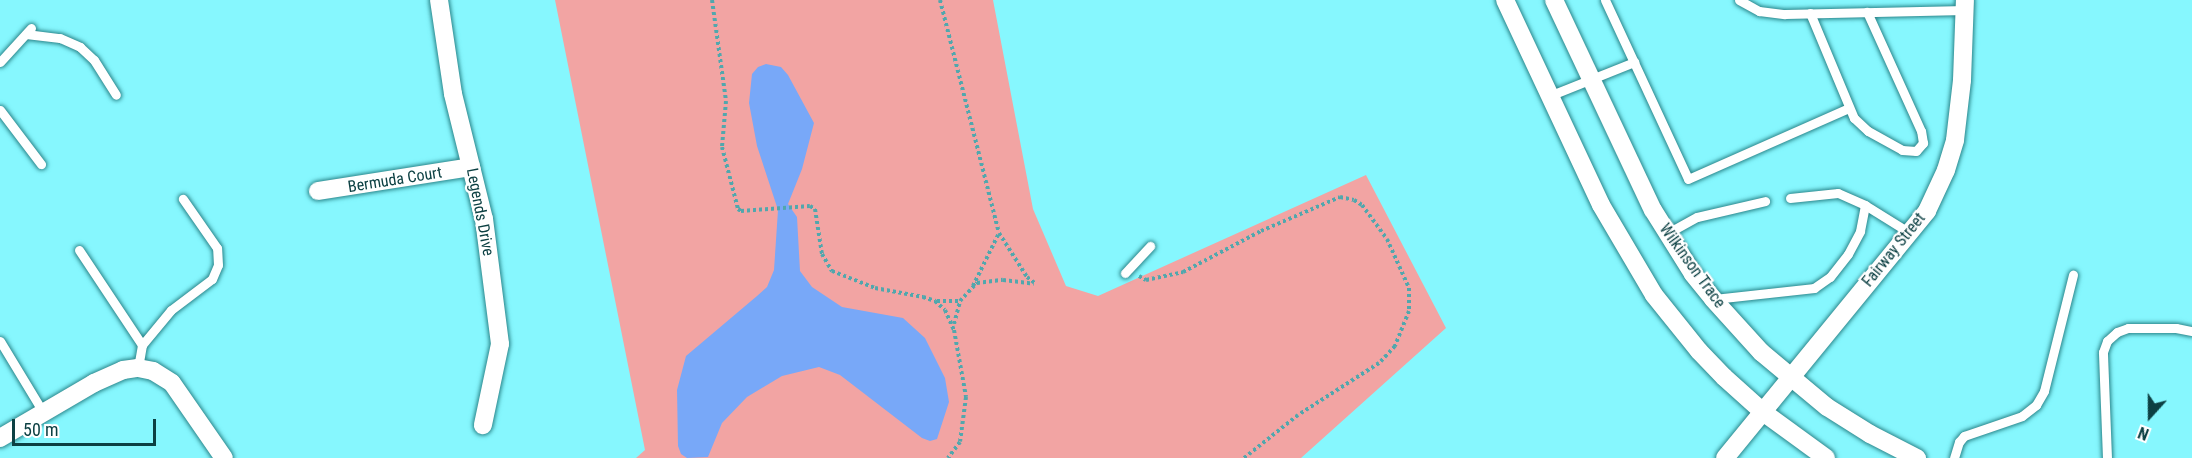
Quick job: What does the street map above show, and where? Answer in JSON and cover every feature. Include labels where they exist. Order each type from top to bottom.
[{"type":"street","name":"Legends Drive","points":[[439,0],[453,94],[484,219],[500,344],[483,425]]},
{"type":"street","points":[[1505,0],[1617,236],[1654,295],[1699,351],[1763,412],[1826,458]]},
{"type":"street","name":"Wilkinson Trace","points":[[1554,0],[1635,175],[1666,234],[1713,299],[1761,352],[1827,407],[1870,434],[1917,458]]},
{"type":"street","name":"Fairway Street","points":[[1725,458],[1927,211],[1946,170],[1955,140],[1962,80],[1965,5]]},
{"type":"street","name":"Bermuda Court","points":[[318,191],[471,167]]},
{"type":"street","points":[[0,438],[109,375],[138,368],[153,371],[172,383],[224,458]]},
{"type":"lane","points":[[1605,0],[1688,179],[1850,108]]},
{"type":"lane","points":[[1739,0],[1759,11],[1810,13],[1867,12],[1965,5]]},
{"type":"lane","points":[[1810,13],[1854,118],[1868,131],[1902,150],[1916,151],[1923,143],[1921,131],[1867,12]]},
{"type":"lane","points":[[0,62],[29,31],[60,38],[80,47],[94,60],[116,94]]},
{"type":"lane","points":[[1549,96],[1634,62]]},
{"type":"lane","points":[[0,110],[41,164]]},
{"type":"lane","points":[[1790,198],[1838,193],[1864,205],[1910,233]]},
{"type":"lane","points":[[138,368],[142,345],[171,310],[212,279],[219,264],[217,248],[183,200]]},
{"type":"lane","points":[[1666,234],[1697,217],[1765,201]]},
{"type":"lane","points":[[1713,299],[1814,288],[1830,278],[1848,254],[1860,231],[1864,205]]},
{"type":"lane","points":[[1126,271],[1150,246]]},
{"type":"lane","points":[[79,250],[142,345]]},
{"type":"lane","points":[[1954,458],[1959,442],[1964,436],[2022,416],[2036,405],[2044,391],[2073,275]]},
{"type":"lane","points":[[2107,458],[2103,352],[2107,342],[2117,332],[2128,328],[2176,328],[2192,331]]},
{"type":"lane","points":[[0,341],[43,412]]},
{"type":"path","points":[[712,0],[726,101],[723,147],[738,209],[741,211],[803,205],[815,209],[822,254],[832,271],[875,288],[935,301],[949,303],[960,301]]},
{"type":"path","points":[[940,0],[999,233],[1027,277],[1036,284],[988,280],[973,286]]},
{"type":"path","points":[[1126,271],[1146,280],[1184,272],[1261,231],[1340,197],[1354,200],[1362,205],[1387,239],[1409,288],[1409,311],[1395,346],[1379,363],[1298,415],[1244,458]]},
{"type":"path","points":[[953,327],[960,301],[973,286],[999,233]]},
{"type":"path","points":[[935,301],[945,310],[953,327],[964,377],[967,411],[960,442],[948,458]]},
{"type":"shaded area","points":[[555,0],[993,0],[1033,209],[1066,286],[1098,296],[1366,175],[1446,328],[1301,458],[636,458],[645,450]]},
{"type":"water","points":[[766,64],[781,67],[788,75],[814,123],[802,169],[788,204],[797,217],[800,271],[812,287],[842,307],[903,318],[925,338],[945,378],[949,402],[937,439],[930,441],[922,438],[840,375],[819,367],[782,376],[747,397],[722,423],[708,457],[687,458],[681,454],[678,446],[677,390],[686,356],[767,287],[774,270],[778,210],[757,146],[749,103],[752,74],[758,67]]}]
